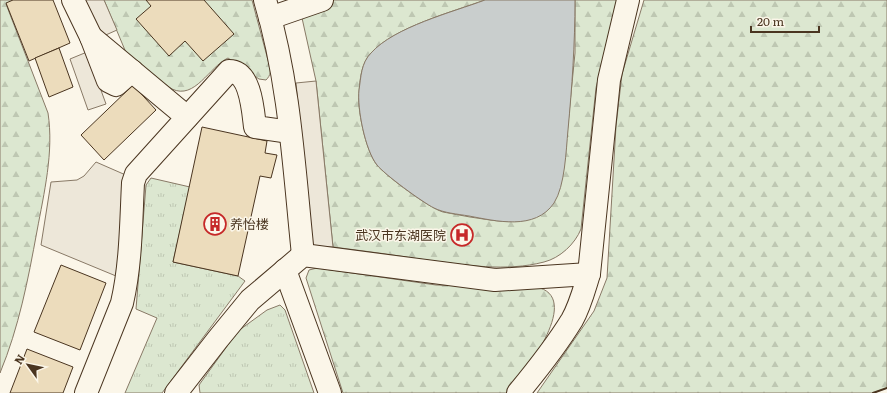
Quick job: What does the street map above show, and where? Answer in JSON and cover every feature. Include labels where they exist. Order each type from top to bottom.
[{"type":"lane","points":[[73,0],[91,37],[187,117]]},
{"type":"lane","points":[[302,255],[281,59],[268,9],[322,0]]},
{"type":"lane","points":[[518,393],[545,360],[572,320],[580,303],[588,274],[609,80],[628,0]]},
{"type":"lane","points":[[86,393],[125,292],[128,268],[133,182],[136,174],[226,73],[232,70],[242,79],[250,91],[255,127],[290,132]]},
{"type":"lane","points":[[176,393],[218,338],[250,300],[302,255],[495,280],[588,274]]},
{"type":"lane","points":[[285,270],[330,393]]},
{"type":"green space","points":[[0,0],[13,0],[6,4],[48,113],[50,143],[45,187],[34,249],[18,321],[0,373]]},
{"type":"green space","points":[[104,0],[252,0],[270,66],[269,76],[266,80],[259,79],[228,58],[214,68],[202,81],[188,90],[180,91],[172,89],[133,63],[127,55]]},
{"type":"green space","points":[[298,0],[485,0],[425,21],[394,35],[381,44],[371,53],[363,67],[359,88],[359,109],[366,141],[373,159],[382,170],[398,184],[428,205],[443,212],[509,222],[533,218],[565,154],[575,53],[575,0],[617,0],[596,88],[581,229],[571,245],[561,254],[550,260],[515,267],[485,267],[456,264],[333,247],[316,81]]},
{"type":"green space","points":[[644,0],[887,0],[887,388],[873,393],[537,393],[594,311],[607,278],[616,126],[622,74]]},
{"type":"green space","points":[[151,178],[190,187],[173,262],[238,276],[245,281],[162,393],[125,393],[157,318],[136,309],[146,185]]},
{"type":"green space","points":[[317,268],[436,285],[540,288],[551,296],[554,308],[552,322],[545,339],[535,356],[507,393],[343,393],[306,278],[309,270]]},
{"type":"green space","points":[[280,305],[285,310],[314,393],[200,393],[199,385],[238,331],[267,310]]},
{"type":"shaded area","points":[[84,0],[104,0],[117,30],[99,38]]},
{"type":"shaded area","points":[[485,0],[575,0],[572,82],[563,178],[558,196],[554,203],[546,212],[536,218],[526,221],[514,222],[491,220],[446,212],[428,205],[395,181],[377,165],[369,149],[363,129],[359,107],[359,90],[363,66],[371,53],[394,35],[409,28]]},
{"type":"shaded area","points":[[87,52],[106,104],[88,110],[70,59]]},
{"type":"shaded area","points":[[316,81],[333,247],[312,247],[296,83]]},
{"type":"shaded area","points":[[96,162],[128,176],[116,276],[41,245],[51,182],[77,180],[84,176]]},
{"type":"building","points":[[13,0],[53,0],[70,43],[29,61],[6,3]]},
{"type":"building","points":[[146,0],[204,0],[234,34],[203,61],[185,41],[169,56],[136,19],[151,6]]},
{"type":"building","points":[[59,48],[73,87],[49,97],[35,58]]},
{"type":"building","points":[[133,85],[156,110],[104,160],[81,135]]},
{"type":"building","name":"养怡楼","points":[[202,127],[267,141],[265,153],[277,155],[271,178],[260,176],[238,276],[173,262]]},
{"type":"building","points":[[61,265],[106,283],[80,350],[34,332]]},
{"type":"building","points":[[27,349],[73,367],[63,393],[10,393]]},
{"type":"wall","points":[[873,393],[887,388]]},
{"type":"place","name":"养怡楼","points":[[215,224]]},
{"type":"place","name":"武汉市东湖医院","points":[[462,235]]}]
